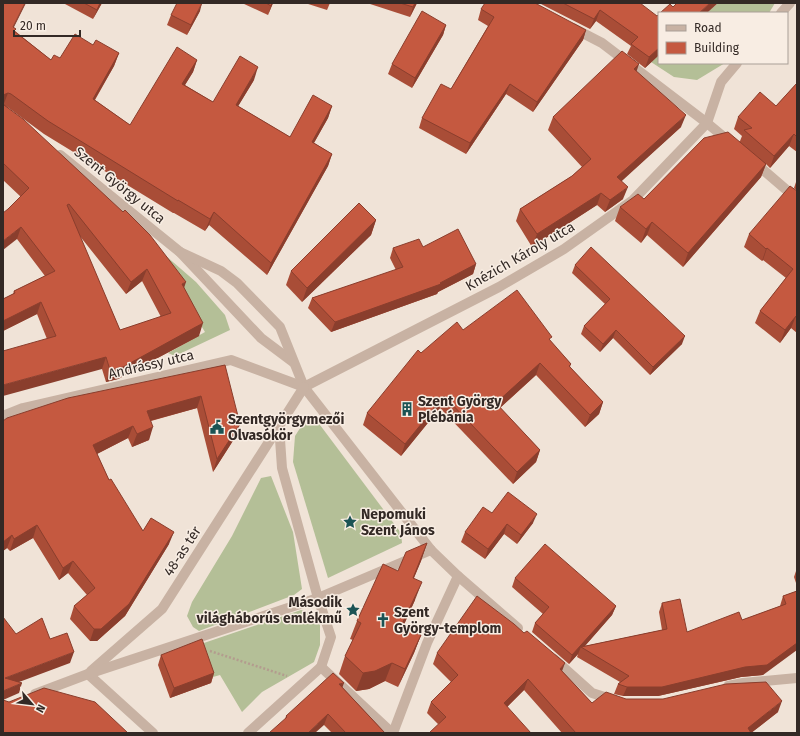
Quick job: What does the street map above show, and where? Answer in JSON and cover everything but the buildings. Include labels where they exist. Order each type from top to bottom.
[{"type":"street","points":[[782,12],[790,3]]},
{"type":"street","points":[[567,25],[602,42],[707,123],[797,199]]},
{"type":"street","name":"Knézich Károly utca","points":[[304,387],[499,287],[564,249],[633,200],[707,123],[721,82],[736,64]]},
{"type":"street","name":"Szent György utca","points":[[53,149],[180,252],[262,338],[293,362]]},
{"type":"street","name":"Szent György utca","points":[[180,252],[221,271],[237,283],[280,327],[304,387]]},
{"type":"street","name":"Andrássy utca","points":[[3,416],[23,408],[231,360],[304,387]]},
{"type":"street","points":[[304,387],[431,550],[458,576],[528,637]]},
{"type":"street","name":"48-as tér","points":[[88,674],[162,609],[304,387]]},
{"type":"street","points":[[248,733],[321,667],[332,637],[318,598],[282,468],[279,425]]},
{"type":"street","points":[[24,698],[88,674],[318,598],[431,550]]},
{"type":"street","points":[[321,667],[393,733],[427,643],[458,576]]},
{"type":"street","points":[[545,652],[592,693],[622,703]]},
{"type":"street","points":[[88,674],[153,733]]},
{"type":"street","points":[[720,688],[743,683],[797,678]]},
{"type":"path","points":[[184,642],[305,682]]},
{"type":"green space","points":[[718,3],[775,3],[770,12],[708,12]]},
{"type":"green space","points":[[658,56],[658,64],[723,64],[697,80],[674,77],[651,62]]},
{"type":"green space","points":[[128,223],[196,282],[225,315],[230,330],[175,356],[168,353],[205,332],[182,294]]},
{"type":"green space","points":[[317,421],[401,533],[402,543],[328,578],[293,462],[295,436],[304,422]]},
{"type":"green space","points":[[271,476],[293,532],[302,589],[294,595],[199,631],[193,627],[187,616],[192,602],[232,536],[261,478]]},
{"type":"green space","points":[[301,610],[311,613],[320,625],[320,645],[314,662],[262,692],[242,712],[220,675],[213,677],[201,644]]},
{"type":"place","name":"Szent György Plébánia","points":[[407,409]]},
{"type":"place","name":"Szentgyörgymezői Olvasókör","points":[[217,427]]},
{"type":"place","name":"Nepomuki Szent János","points":[[350,522]]},
{"type":"place","name":"Második világháborús emlékmű","points":[[353,610]]},
{"type":"place","name":"Szent György-templom","points":[[383,620]]}]
